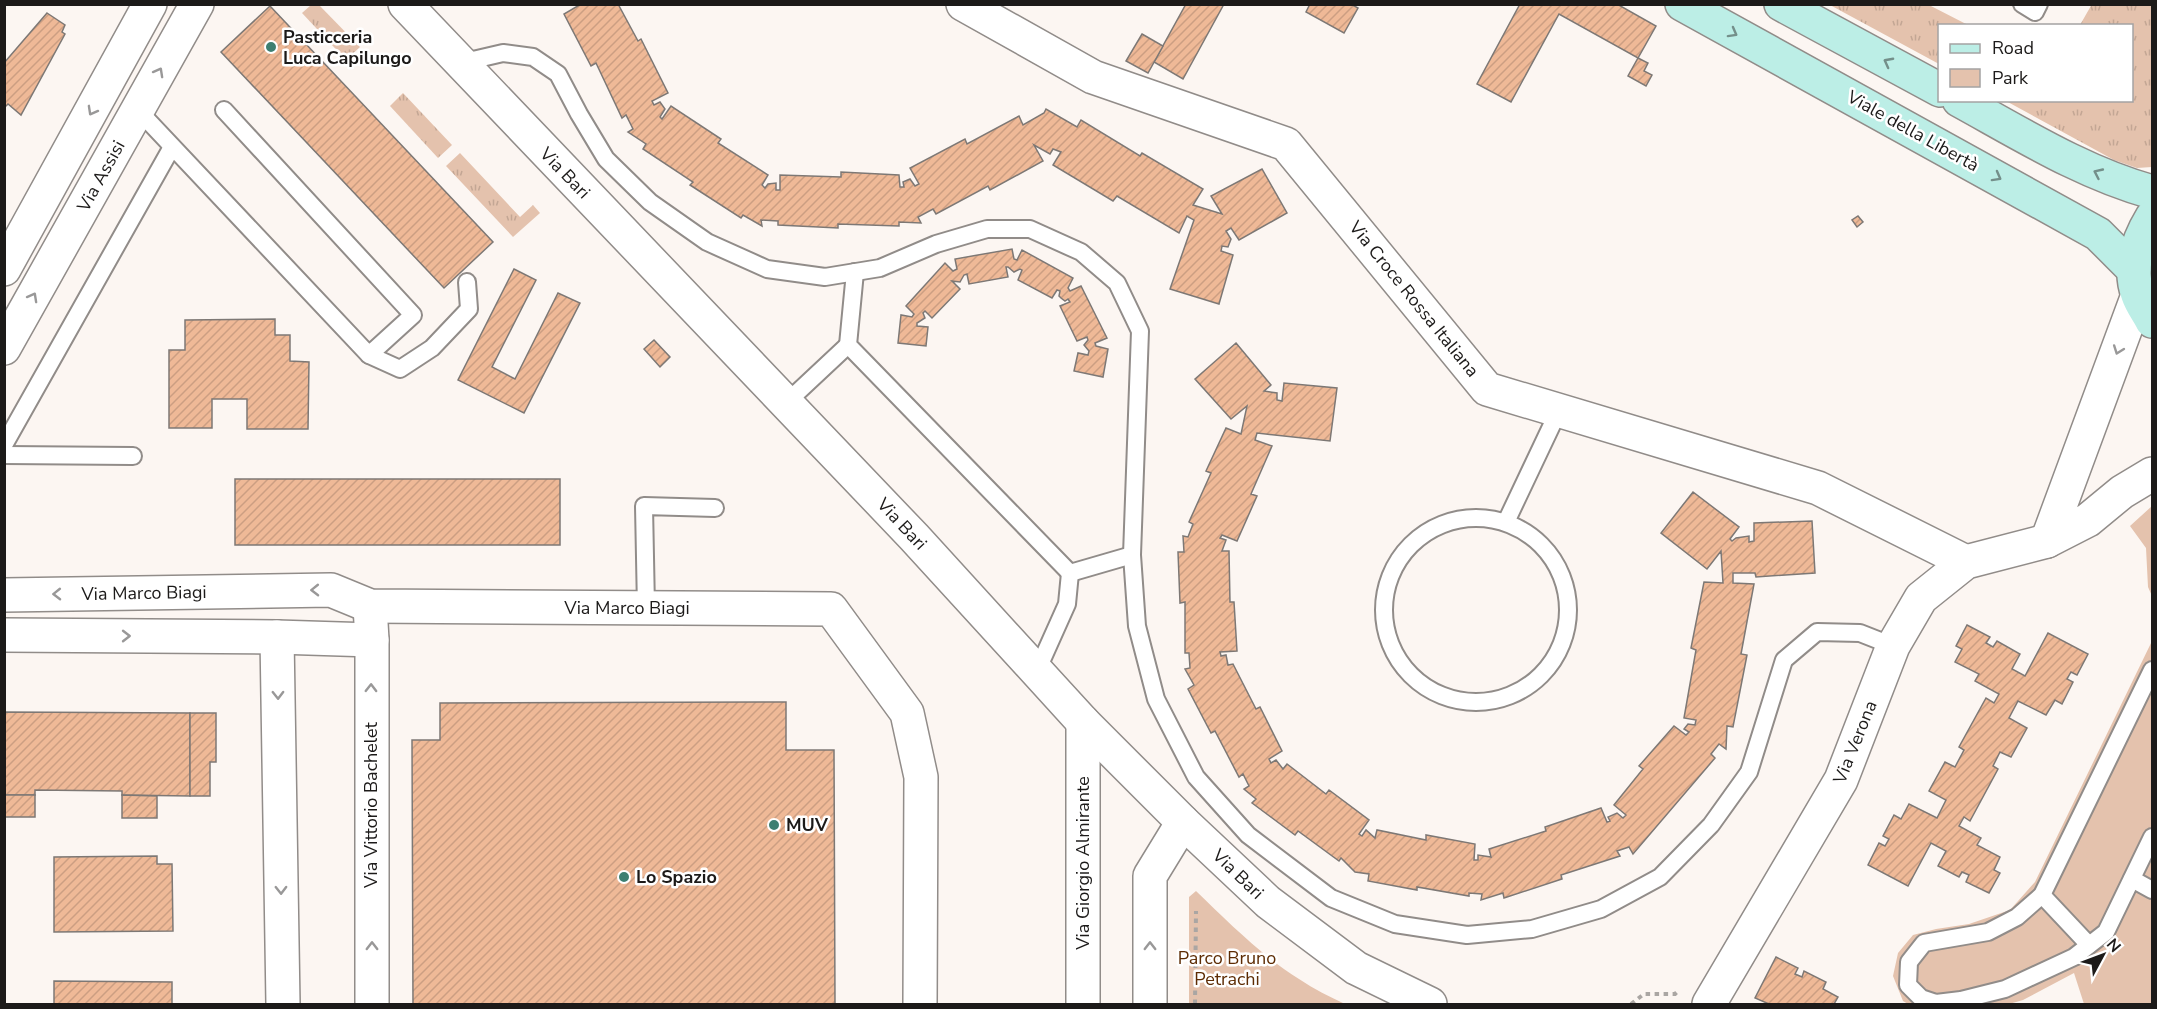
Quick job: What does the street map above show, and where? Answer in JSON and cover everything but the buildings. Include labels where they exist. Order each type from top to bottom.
[{"type":"main road","name":"Viale della Libertà","points":[[1682,4],[2098,234],[2142,295]]},
{"type":"main road","points":[[1781,4],[1938,89]]},
{"type":"main road","points":[[1963,102],[2060,156],[2122,184],[2152,192]]},
{"type":"main road","points":[[2142,295],[2138,242],[2152,217]]},
{"type":"street","points":[[4,269],[150,4]]},
{"type":"street","name":"Via Assisi","points":[[4,348],[197,4]]},
{"type":"street","name":"Via Bari","points":[[405,4],[914,537],[1083,722],[1183,822],[1268,902],[1356,968],[1430,1005]]},
{"type":"street","name":"Via Croce Rossa Italiana","points":[[963,4],[1093,76],[1286,144],[1487,389],[1818,488],[1966,562]]},
{"type":"street","points":[[2047,540],[2142,295]]},
{"type":"street","name":"Via Verona","points":[[2122,492],[2152,454]]},
{"type":"street","name":"Via Verona","points":[[1710,1005],[1841,780],[1893,646],[1922,598],[1966,562],[2047,540],[2088,520],[2122,492],[2152,474]]},
{"type":"street","name":"Via Marco Biagi","points":[[4,595],[331,590],[370,606],[831,609],[908,713],[921,777],[921,1005]]},
{"type":"street","name":"Via Vittorio Bachelet","points":[[370,606],[372,640],[372,1005]]},
{"type":"street","points":[[4,635],[372,640]]},
{"type":"street","points":[[277,637],[283,1005]]},
{"type":"street","name":"Via Giorgio Almirante","points":[[1083,722],[1083,1005]]},
{"type":"street","points":[[1150,1005],[1150,876],[1183,822]]},
{"type":"lane","points":[[2022,4],[2035,12],[2039,4]]},
{"type":"lane","points":[[460,63],[504,53],[533,57],[558,74],[606,159],[650,202],[707,242],[767,269],[825,277],[880,268],[936,244],[987,229],[1030,229],[1081,252],[1117,283],[1140,331],[1132,555],[1137,626],[1156,699],[1196,777],[1203,785],[1248,835],[1331,898],[1395,924],[1467,934],[1532,929],[1601,909],[1660,877],[1712,825],[1749,772],[1784,660],[1817,632],[1860,633],[1893,646]]},
{"type":"lane","points":[[138,110],[369,356],[400,369],[432,348],[469,309],[467,282]]},
{"type":"lane","points":[[224,110],[413,315],[369,356]]},
{"type":"lane","points":[[4,445],[172,147]]},
{"type":"lane","points":[[786,403],[848,345],[855,272]]},
{"type":"lane","points":[[848,345],[1070,573],[1067,604],[1037,671]]},
{"type":"lane","points":[[1506,522],[1559,410]]},
{"type":"lane","points":[[4,455],[133,456]]},
{"type":"lane","points":[[646,608],[644,506],[715,507]]},
{"type":"lane","points":[[1477,517],[1506,522],[1533,538],[1554,561],[1566,591],[1567,622],[1558,652],[1539,678],[1512,694],[1482,702],[1450,698],[1422,685],[1401,664],[1392,647],[1388,638],[1383,609],[1388,580],[1401,555],[1422,534],[1448,521],[1477,517]]},
{"type":"lane","points":[[1070,573],[1132,555]]},
{"type":"lane","points":[[2152,670],[2042,896],[2017,917],[1988,932],[1924,943],[1909,962],[1908,986],[1921,998],[1936,1003],[1961,1000],[2005,989],[2074,957],[2106,932],[2152,837]]},
{"type":"lane","points":[[2132,879],[2152,890]]},
{"type":"lane","points":[[2042,896],[2089,945]]},
{"type":"path","points":[[1195,1005],[1196,911]]},
{"type":"green space","points":[[2092,4],[2152,5],[2152,167],[2137,168],[2114,160],[2008,102],[2133,102],[2133,24],[2081,24]]},
{"type":"green space","points":[[311,5],[319,5],[360,47],[346,60],[302,13]]},
{"type":"green space","points":[[1830,5],[1929,5],[1966,24],[1938,24],[1938,63]]},
{"type":"green space","points":[[403,93],[452,145],[438,158],[390,106]]},
{"type":"green space","points":[[460,153],[520,217],[533,205],[540,213],[513,237],[446,166]]},
{"type":"green space","points":[[2152,506],[2152,596],[2148,587],[2146,548],[2130,526]]},
{"type":"green space","points":[[2152,641],[2152,1004],[2084,1004],[2074,973],[2023,1000],[2009,1004],[1908,1004],[1903,1001],[1893,976],[1898,953],[1913,935],[1969,924],[2010,910],[2035,882]]},
{"type":"green space","name":"Parco Bruno Petrachi","points":[[1196,891],[1245,938],[1285,970],[1345,1004],[1189,1004],[1189,897]]},
{"type":"place","name":"Pasticceria Luca Capilungo","points":[[271,47]]},
{"type":"place","name":"MUV","points":[[774,825]]},
{"type":"place","name":"Lo Spazio","points":[[624,877]]}]
